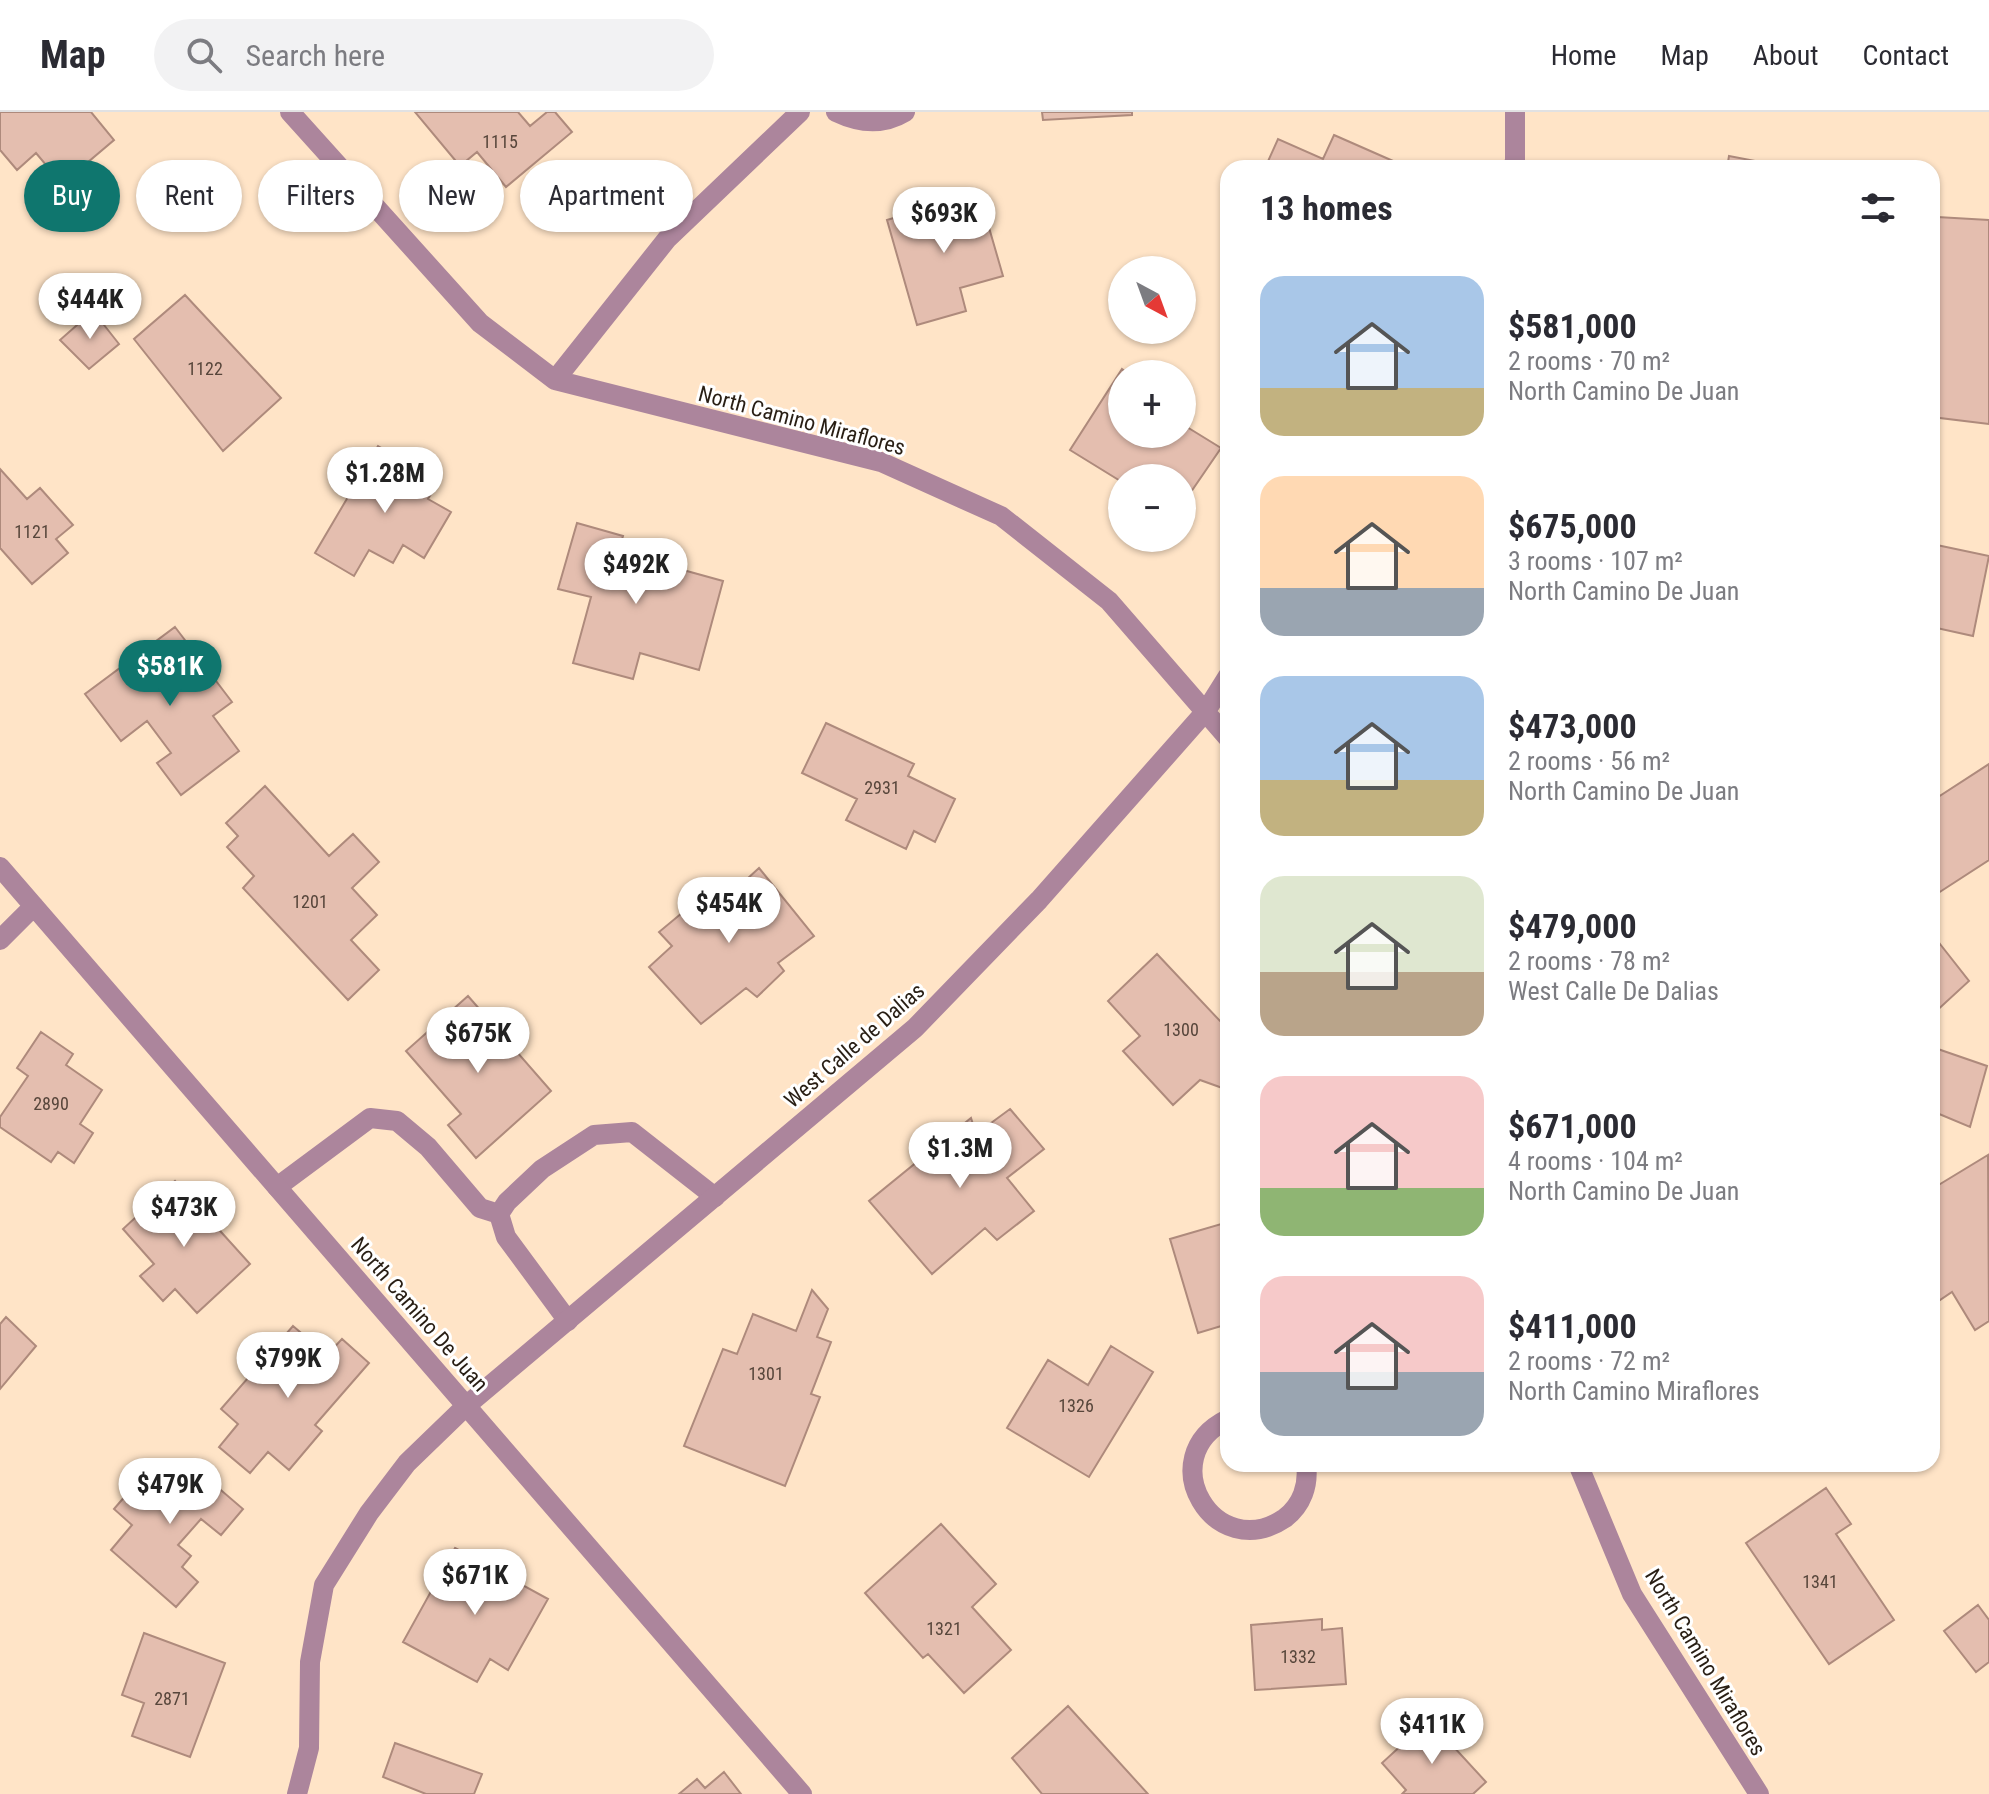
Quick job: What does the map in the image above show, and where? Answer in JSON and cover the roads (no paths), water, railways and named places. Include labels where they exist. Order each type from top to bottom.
[{"type":"street","points":[[555,380],[667,239],[800,112]]},
{"type":"street","points":[[836,112],[853,120],[874,122],[896,118],[905,112]]},
{"type":"street","points":[[1515,112],[1515,160]]},
{"type":"street","name":"North Camino Miraflores","points":[[297,114],[480,323],[555,380],[881,462],[1001,516],[1109,601],[1220,728]]},
{"type":"street","name":"West Calle de Dalias","points":[[467,1405],[915,1028],[1039,900],[1206,711],[1220,689]]},
{"type":"street","name":"North Camino De Juan","points":[[0,867],[802,1794]]},
{"type":"street","points":[[0,940],[34,906]]},
{"type":"street","points":[[277,1187],[370,1118],[397,1121],[428,1147],[480,1208],[499,1214]]},
{"type":"street","points":[[499,1214],[507,1202],[542,1169],[594,1135],[632,1132],[715,1197]]},
{"type":"street","points":[[499,1214],[506,1237],[568,1321]]},
{"type":"street","points":[[297,1794],[309,1748],[310,1662],[324,1585],[369,1513],[407,1463],[467,1405]]},
{"type":"street","points":[[1220,1423],[1203,1437],[1191,1473],[1195,1492],[1204,1508],[1219,1521],[1236,1529],[1256,1530],[1275,1524],[1291,1513],[1303,1497],[1307,1472]]},
{"type":"street","name":"North Camino Miraflores","points":[[1581,1472],[1632,1594],[1759,1794]]}]
